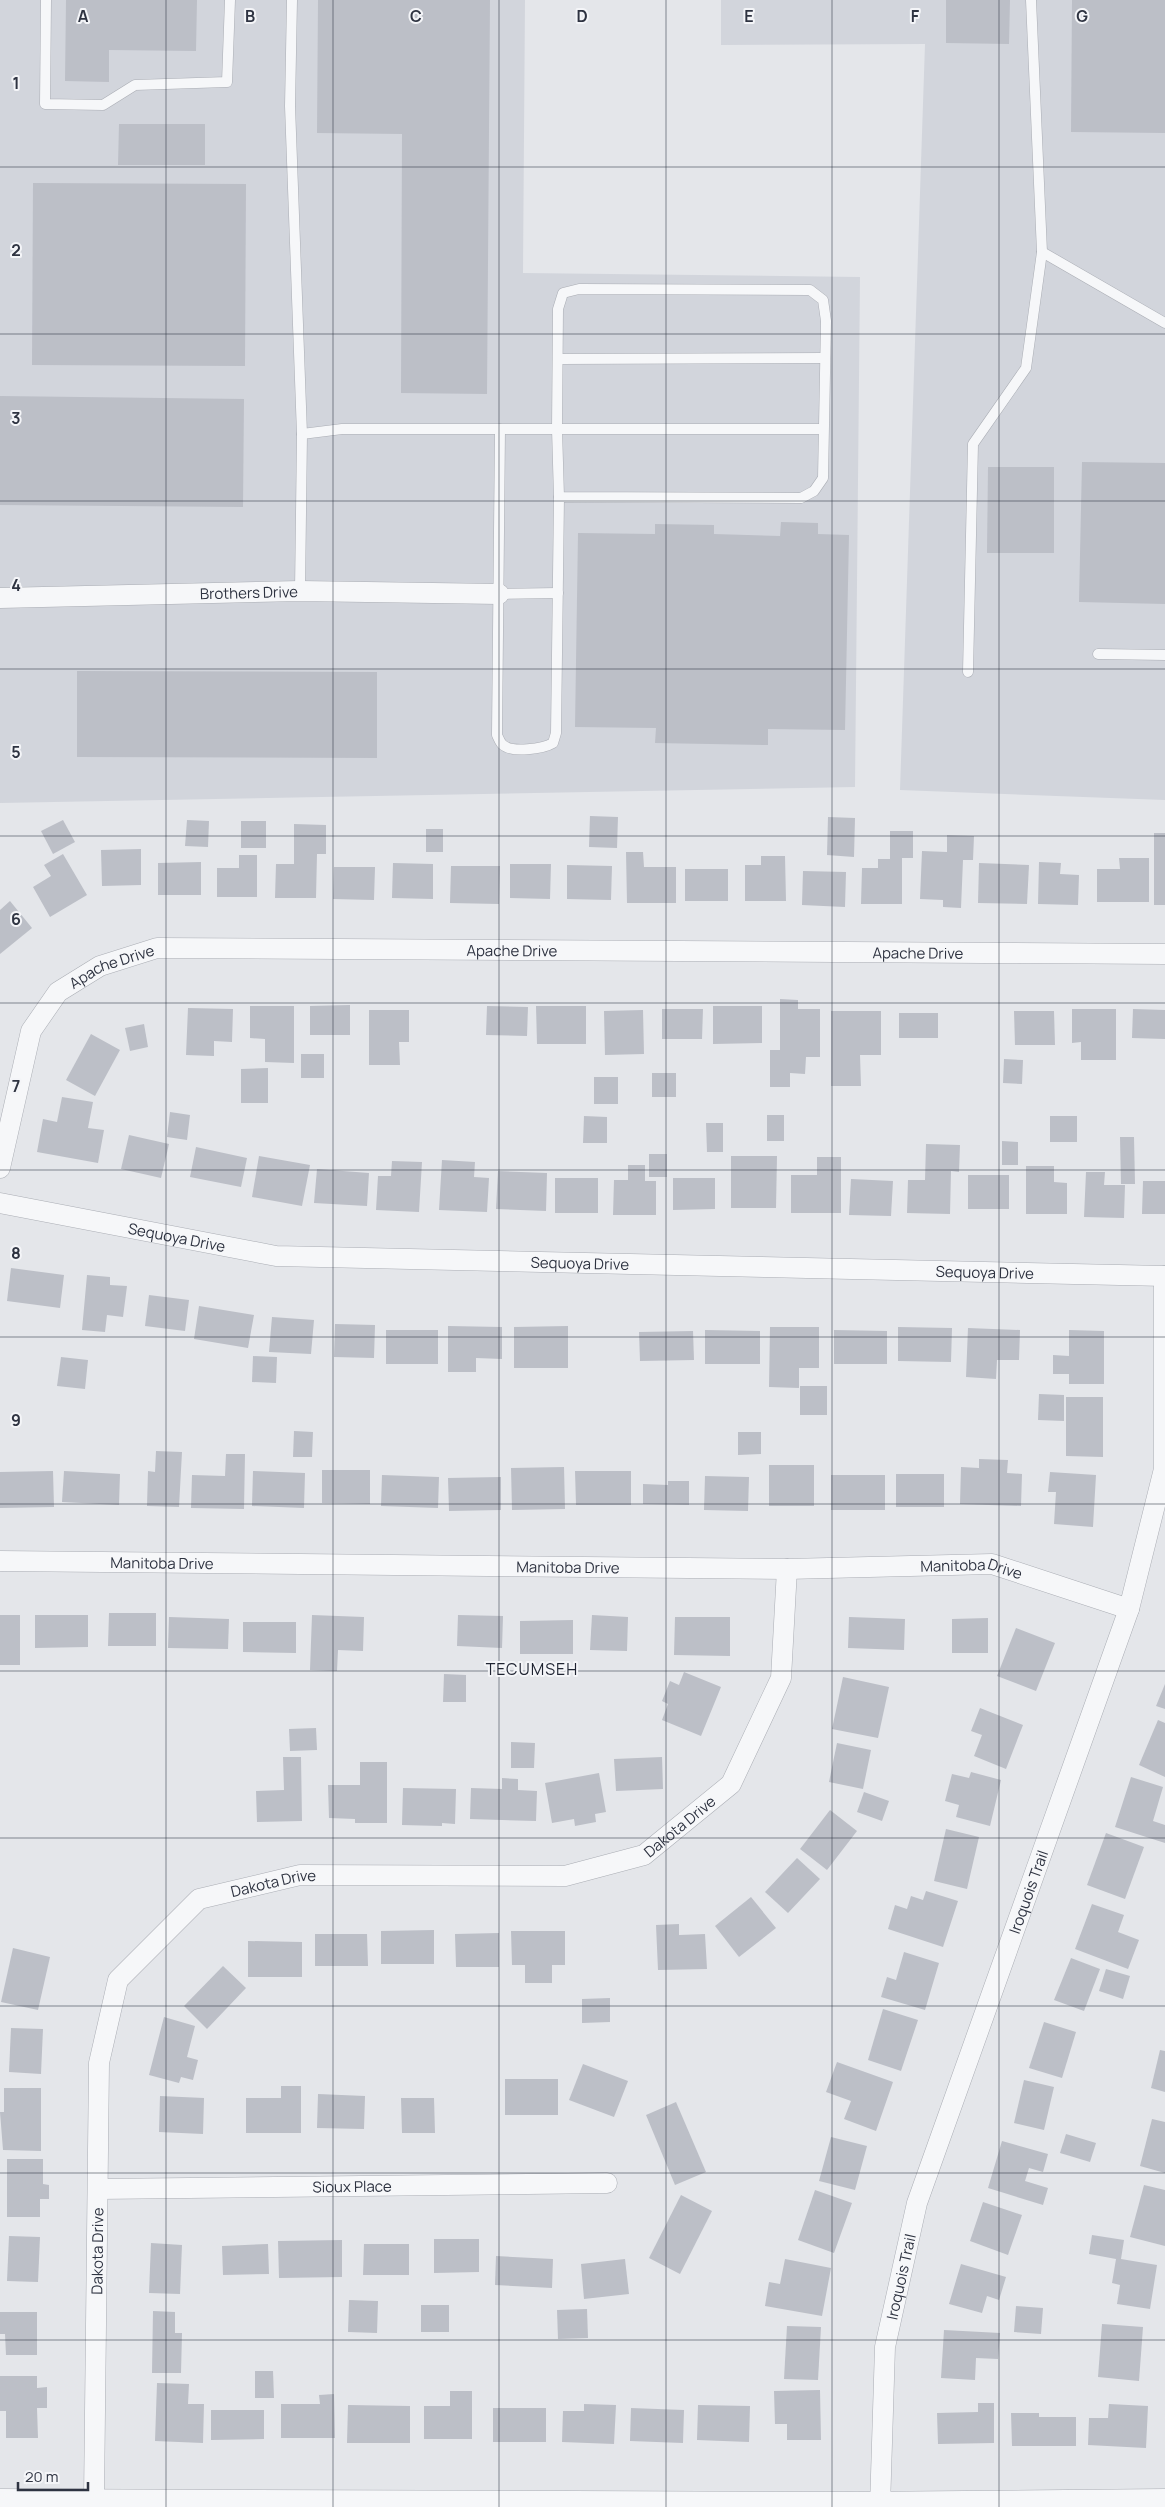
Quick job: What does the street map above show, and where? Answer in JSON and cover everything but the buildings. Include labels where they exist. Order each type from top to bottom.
[{"type":"street","name":"Brothers Drive","points":[[0,598],[300,591],[498,594]]},
{"type":"street","name":"Apache Drive","points":[[0,1168],[31,1031],[58,992],[100,966],[157,948],[1165,954]]},
{"type":"street","name":"Sequoya Drive","points":[[0,1203],[276,1256],[1164,1276]]},
{"type":"street","name":"Iroquois Trail","points":[[880,2505],[884,2347],[917,2203],[1129,1609],[1164,1469],[1164,1276]]},
{"type":"street","name":"Manitoba Drive","points":[[0,1561],[787,1568],[992,1564],[1129,1609]]},
{"type":"street","name":"Dakota Drive","points":[[94,2499],[99,2063],[118,1980],[199,1899],[300,1875],[565,1876],[644,1855],[731,1784],[781,1678],[787,1568]]},
{"type":"street","name":"Sioux Place","points":[[98,2189],[606,2183]]},
{"type":"street","points":[[0,2499],[880,2505],[1165,2500]]},
{"type":"lane","points":[[46,0],[45,104],[103,105],[135,85],[227,82],[230,0]]},
{"type":"lane","points":[[292,0],[290,106],[302,434],[300,591]]},
{"type":"lane","points":[[968,672],[973,444],[1026,368],[1042,252],[1031,0]]},
{"type":"lane","points":[[1042,252],[1165,322]]},
{"type":"lane","points":[[500,429],[497,735],[502,745],[509,748],[543,749],[553,743],[556,733],[559,497],[557,429],[558,309],[563,293],[579,289],[810,290],[823,300],[826,321],[823,478],[814,491],[801,498],[559,497]]},
{"type":"lane","points":[[558,359],[825,358]]},
{"type":"lane","points":[[302,434],[342,429],[824,429]]},
{"type":"lane","points":[[498,594],[558,593]]},
{"type":"lane","points":[[1098,654],[1165,655]]},
{"type":"shaded area","points":[[0,0],[525,0],[523,273],[860,277],[855,787],[0,803]]},
{"type":"shaded area","points":[[721,0],[1165,0],[1165,800],[900,790],[925,44],[721,45]]},
{"type":"district","name":"TECUMSEH","points":[[532,1669]]}]
